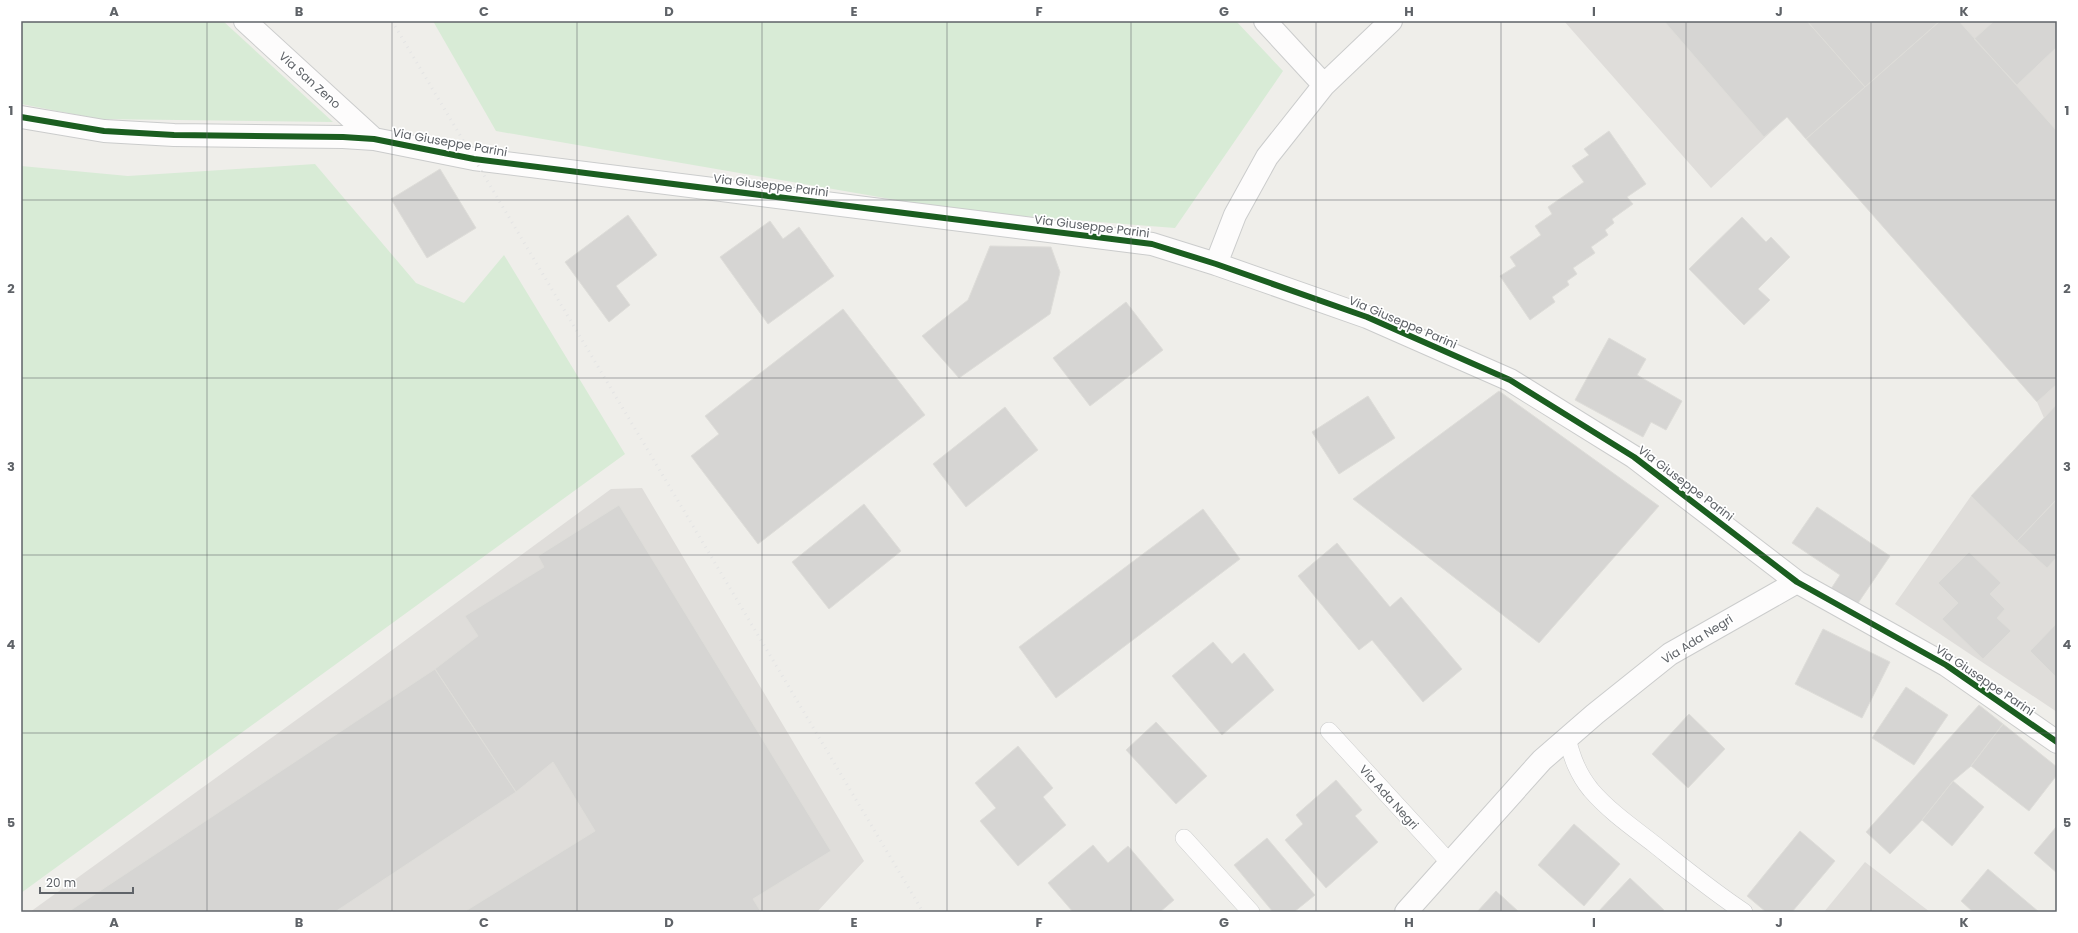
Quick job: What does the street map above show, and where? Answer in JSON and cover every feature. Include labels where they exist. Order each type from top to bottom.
[{"type":"street","name":"Via San Zeno","points":[[245,21],[374,139]]},
{"type":"street","points":[[1265,21],[1324,85]]},
{"type":"street","points":[[1216,264],[1236,215],[1267,157],[1324,85],[1391,21]]},
{"type":"street","name":"Via Giuseppe Parini","points":[[21,117],[104,131],[374,139],[474,159],[1152,244],[1216,264],[1367,317],[1510,380],[1634,458],[1797,582],[1946,665],[2057,742]]},
{"type":"street","name":"Via Ada Negri","points":[[1406,912],[1542,760],[1567,738],[1670,654],[1797,582]]},
{"type":"lane","name":"Via Ada Negri","points":[[1329,731],[1450,863]]},
{"type":"lane","points":[[1567,738],[1572,759],[1582,776],[1591,790],[1610,809],[1724,899],[1744,912]]},
{"type":"lane","points":[[1184,838],[1251,912]]},
{"type":"shaded area","points":[[1564,21],[2057,21],[2057,712],[1895,604],[1971,496],[2044,418],[2037,402],[1787,117],[1711,188]]},
{"type":"shaded area","points":[[642,488],[864,861],[817,912],[30,912],[346,684],[611,489]]},
{"type":"shaded area","points":[[1865,862],[1930,912],[1824,912]]},
{"type":"green space","points":[[21,21],[223,21],[333,122],[99,119],[21,104]]},
{"type":"green space","points":[[433,21],[1236,21],[1283,71],[1175,228],[960,211],[496,131]]},
{"type":"green space","points":[[315,164],[416,283],[464,303],[504,255],[625,454],[21,893],[21,166],[128,176]]},
{"type":"building","points":[[1664,21],[1807,21],[1865,87],[1806,139],[1787,117],[1764,137]]},
{"type":"building","points":[[1807,21],[1940,21],[1865,87]]},
{"type":"building","points":[[1940,21],[1959,21],[2057,131],[2057,384],[2037,402],[1806,139]]},
{"type":"building","points":[[1994,21],[2057,21],[2057,47],[2017,85],[1974,39]]},
{"type":"building","points":[[1609,131],[1646,184],[1627,197],[1633,204],[1612,219],[1614,223],[1605,230],[1608,235],[1591,247],[1595,253],[1573,268],[1577,274],[1567,281],[1569,285],[1552,297],[1555,302],[1530,320],[1500,276],[1516,266],[1510,257],[1541,235],[1535,226],[1552,214],[1548,207],[1584,182],[1572,166],[1589,155],[1584,149]]},
{"type":"building","points":[[440,169],[476,228],[427,258],[391,199]]},
{"type":"building","points":[[628,215],[657,255],[616,286],[630,305],[609,322],[565,262]]},
{"type":"building","points":[[1742,217],[1766,242],[1771,237],[1790,257],[1758,289],[1770,300],[1744,325],[1689,269]]},
{"type":"building","points":[[770,221],[783,239],[799,227],[834,276],[768,324],[720,257]]},
{"type":"building","points":[[990,246],[1051,247],[1060,272],[1050,314],[959,378],[922,336],[968,300]]},
{"type":"building","points":[[1126,302],[1163,350],[1090,406],[1053,358]]},
{"type":"building","points":[[843,309],[925,415],[758,544],[691,456],[719,434],[705,416]]},
{"type":"building","points":[[1609,338],[1646,359],[1637,375],[1682,401],[1666,430],[1651,422],[1643,437],[1575,400]]},
{"type":"building","points":[[1499,391],[1659,506],[1539,643],[1353,499]]},
{"type":"building","points":[[1368,396],[1395,438],[1339,474],[1312,432]]},
{"type":"building","points":[[2057,404],[2057,499],[2017,541],[1971,496]]},
{"type":"building","points":[[1005,407],[1038,450],[966,507],[933,464]]},
{"type":"building","points":[[2057,499],[2057,557],[2047,568],[2017,541]]},
{"type":"building","points":[[864,504],[901,551],[829,609],[792,562]]},
{"type":"building","points":[[619,505],[831,851],[753,899],[761,912],[464,912],[595,831],[553,762],[516,792],[435,669],[478,636],[465,616],[544,567],[538,556]]},
{"type":"building","points":[[1817,507],[1890,556],[1854,609],[1829,592],[1840,575],[1792,543]]},
{"type":"building","points":[[1203,509],[1240,559],[1056,698],[1019,647]]},
{"type":"building","points":[[1337,543],[1390,607],[1401,597],[1462,669],[1423,702],[1372,640],[1359,650],[1298,576]]},
{"type":"building","points":[[1969,552],[2001,583],[1990,594],[2005,609],[1997,618],[2011,631],[1983,659],[1942,619],[1958,603],[1938,583]]},
{"type":"building","points":[[2057,623],[2057,678],[2030,651]]},
{"type":"building","points":[[1823,629],[1890,662],[1862,718],[1795,684]]},
{"type":"building","points":[[1213,642],[1232,664],[1244,653],[1274,690],[1222,735],[1172,676]]},
{"type":"building","points":[[435,669],[516,792],[335,912],[68,912]]},
{"type":"building","points":[[1906,687],[1948,715],[1914,765],[1872,738]]},
{"type":"building","points":[[1979,705],[2003,724],[1971,766],[1953,781],[1922,820],[1890,854],[1866,832]]},
{"type":"building","points":[[1689,714],[1725,749],[1688,788],[1652,754]]},
{"type":"building","points":[[1156,722],[1207,776],[1176,804],[1126,750]]},
{"type":"building","points":[[2003,724],[2057,767],[2057,775],[2029,811],[1971,766]]},
{"type":"building","points":[[1018,746],[1053,788],[1043,797],[1066,825],[1018,866],[980,821],[996,808],[975,783]]},
{"type":"building","points":[[1336,780],[1362,810],[1355,816],[1378,842],[1326,888],[1285,840],[1303,824],[1296,815]]},
{"type":"building","points":[[1953,781],[1984,807],[1952,846],[1922,820]]},
{"type":"building","points":[[1574,824],[1620,864],[1584,906],[1538,865]]},
{"type":"building","points":[[2057,826],[2057,873],[2034,853]]},
{"type":"building","points":[[1800,831],[1835,861],[1792,912],[1766,912],[1747,896]]},
{"type":"building","points":[[1267,838],[1315,895],[1294,912],[1273,912],[1234,865]]},
{"type":"building","points":[[1093,845],[1108,863],[1128,846],[1174,900],[1160,912],[1073,912],[1048,883]]},
{"type":"building","points":[[1988,869],[2039,912],[1973,912],[1961,901]]},
{"type":"building","points":[[1630,878],[1664,910],[1662,912],[1598,912]]},
{"type":"building","points":[[1496,891],[1519,912],[1477,912]]},
{"type":"railway","points":[[392,21],[923,912]]},
{"type":"cycle path","points":[[21,117],[104,131],[174,135],[343,137],[374,139],[474,159],[1152,244],[1216,264],[1367,317],[1510,380],[1634,457],[1797,582],[1946,665],[2057,742]]}]
